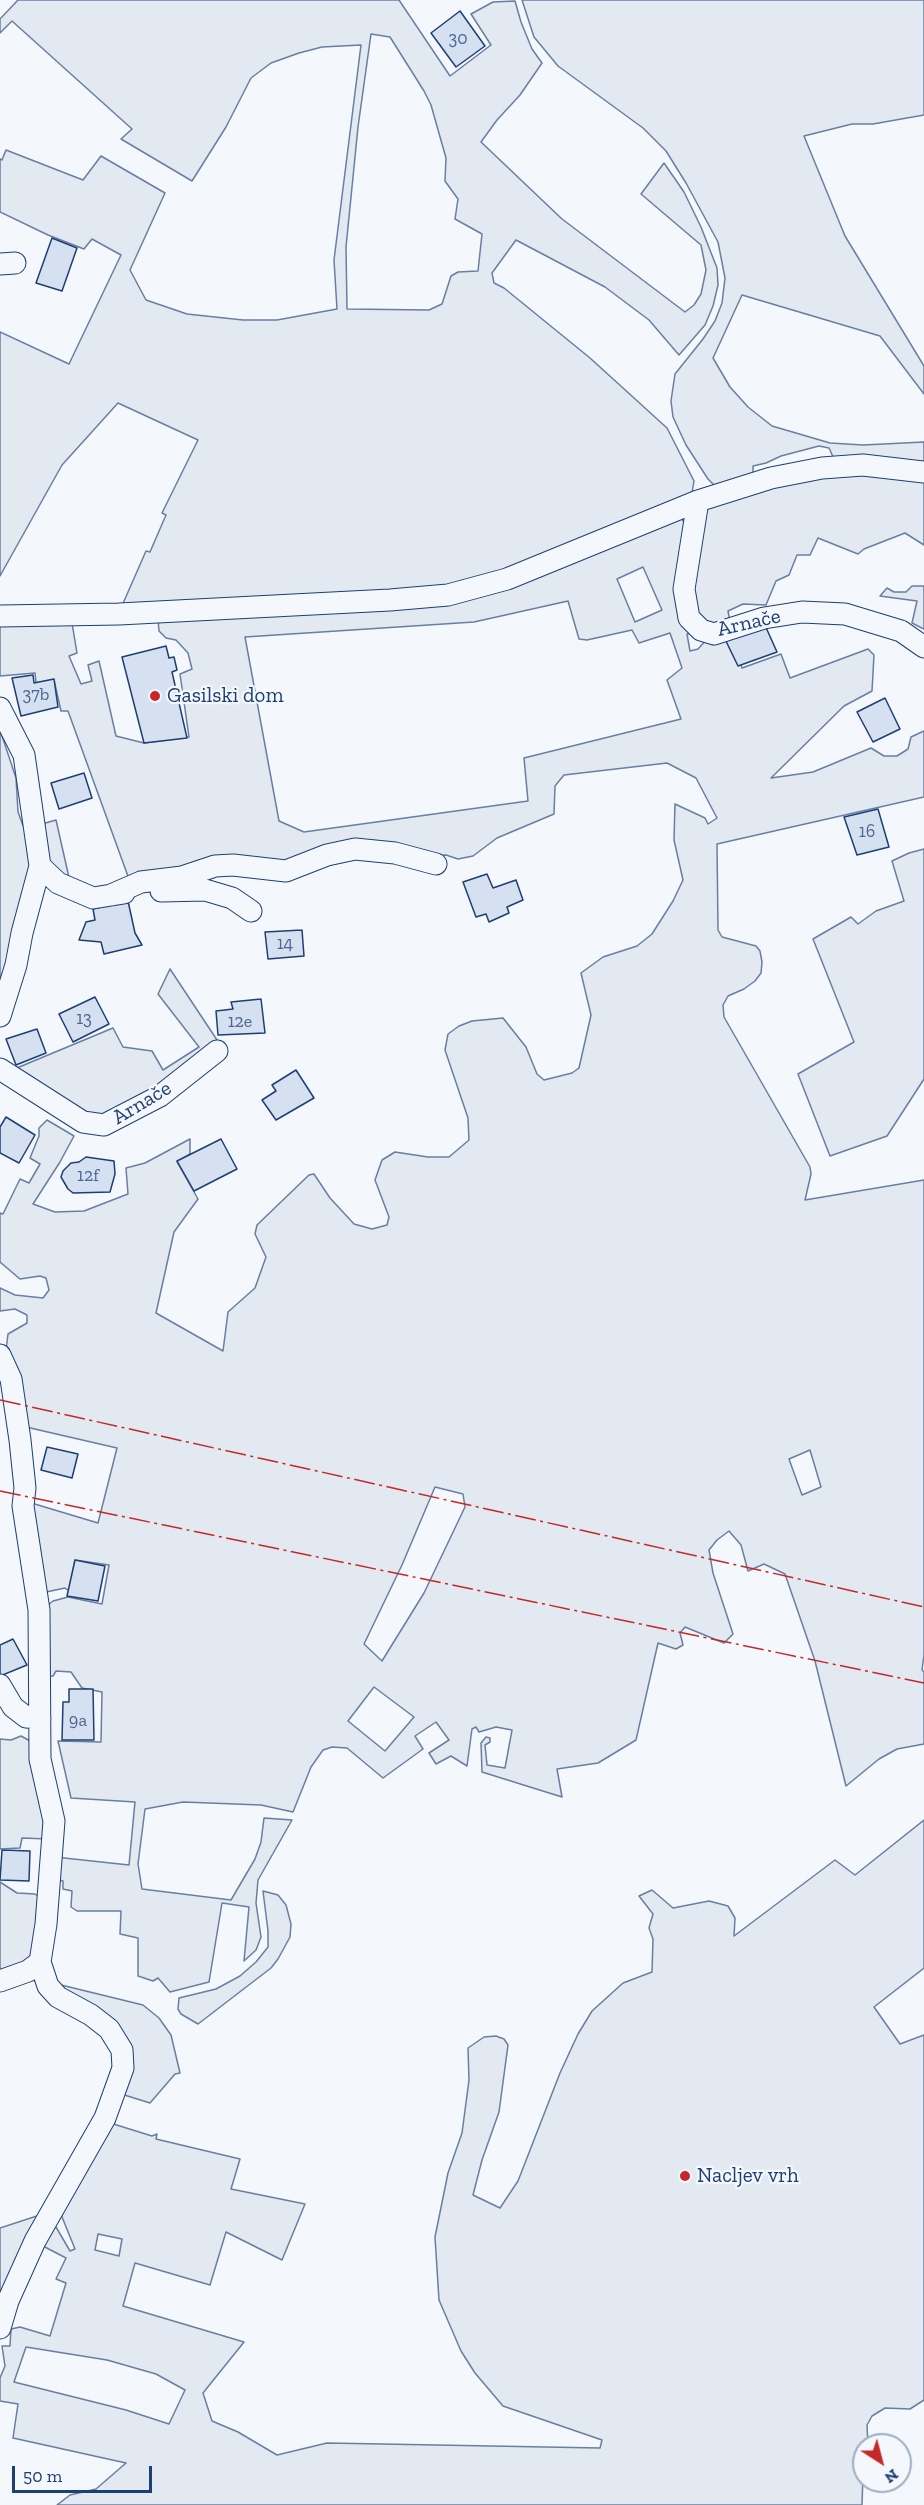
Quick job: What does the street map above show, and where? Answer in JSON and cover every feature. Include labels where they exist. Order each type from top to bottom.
[{"type":"street","points":[[0,616],[119,614],[448,595],[507,579],[698,501],[771,478],[822,468],[863,465],[924,472]]},
{"type":"street","name":"Arnače","points":[[698,501],[684,589],[689,618],[701,630],[714,634],[764,618],[802,612],[844,614],[901,631],[924,647]]},
{"type":"street","points":[[0,708],[24,755],[40,866],[16,965],[0,1016]]},
{"type":"street","points":[[111,895],[141,882],[182,877],[215,866],[233,865],[286,871],[327,855],[355,849],[395,853],[436,864]]},
{"type":"street","points":[[40,866],[58,883],[93,898],[133,892],[205,890],[232,898],[251,911]]},
{"type":"street","name":"Arnače","points":[[0,1070],[83,1122],[104,1125],[160,1096],[217,1051]]},
{"type":"street","points":[[0,1355],[11,1379],[24,1479],[23,1506],[39,1610],[40,1759],[54,1821],[46,1924],[40,1962],[48,1986],[58,1997],[91,2015],[109,2029],[122,2050],[123,2068],[105,2118],[35,2241],[8,2301],[0,2328]]},
{"type":"street","points":[[0,1685],[13,1707],[26,1717],[40,1718]]},
{"type":"street","points":[[0,1982],[28,1971],[40,1962]]},
{"type":"shaded area","points":[[18,0],[399,0],[450,76],[491,45],[471,14],[493,2],[515,1],[532,49],[542,63],[520,95],[481,142],[562,219],[685,312],[694,305],[701,294],[706,270],[701,245],[641,194],[664,163],[684,192],[701,227],[717,268],[718,285],[705,325],[679,355],[649,320],[605,287],[516,240],[492,273],[494,283],[504,288],[590,358],[667,428],[694,481],[692,493],[501,574],[431,588],[121,608],[146,551],[150,552],[166,515],[162,513],[198,440],[118,403],[62,465],[0,576],[0,332],[69,364],[121,255],[92,239],[84,249],[0,212],[0,159],[2,160],[6,150],[83,180],[101,156],[165,193],[130,270],[146,300],[187,314],[243,320],[277,320],[337,309],[334,260],[361,45],[322,47],[299,53],[271,63],[251,78],[226,127],[192,181],[121,139],[132,129],[12,21],[0,33],[0,19]],"holes":[[[371,34],[390,37],[431,105],[446,158],[445,181],[458,199],[455,219],[482,234],[478,271],[458,272],[451,276],[442,304],[429,310],[347,309],[346,247],[358,127]]]},
{"type":"shaded area","points":[[522,0],[924,0],[924,115],[873,124],[852,124],[804,136],[845,236],[924,366],[924,394],[880,336],[742,295],[713,358],[730,387],[748,407],[772,426],[830,443],[863,445],[924,442],[924,463],[834,459],[829,448],[819,446],[753,466],[753,477],[715,486],[708,479],[686,445],[673,417],[671,401],[675,374],[715,321],[722,303],[725,278],[718,242],[666,151],[643,128],[558,66],[534,37]]},
{"type":"shaded area","points":[[868,473],[924,480],[924,545],[905,533],[864,549],[858,554],[818,538],[810,555],[797,555],[789,575],[776,581],[766,605],[743,604],[728,611],[730,622],[722,626],[698,620],[690,577],[699,509],[805,479]]},
{"type":"shaded area","points":[[675,518],[682,519],[688,529],[695,633],[687,634],[690,651],[698,649],[707,639],[730,636],[742,668],[781,654],[790,678],[868,649],[874,655],[872,691],[844,706],[771,778],[813,772],[871,748],[884,756],[897,756],[908,749],[911,737],[924,731],[924,797],[717,844],[718,930],[722,937],[756,946],[760,951],[762,962],[761,973],[755,981],[728,996],[723,1005],[724,1017],[810,1167],[811,1174],[805,1200],[924,1180],[924,1655],[922,1670],[924,1672],[924,1744],[897,1749],[879,1759],[846,1786],[815,1661],[785,1574],[764,1564],[748,1571],[741,1545],[729,1531],[709,1550],[713,1573],[733,1634],[724,1643],[685,1627],[680,1633],[683,1645],[676,1649],[658,1643],[636,1740],[598,1763],[557,1769],[562,1797],[482,1772],[481,1743],[486,1737],[490,1738],[490,1742],[485,1745],[487,1765],[505,1768],[512,1730],[496,1727],[479,1732],[476,1727],[472,1729],[467,1766],[451,1756],[436,1764],[429,1753],[449,1740],[436,1722],[415,1736],[423,1749],[383,1778],[347,1748],[332,1747],[323,1750],[311,1767],[293,1812],[261,1805],[183,1802],[145,1809],[138,1864],[142,1889],[231,1900],[255,1859],[261,1842],[264,1818],[292,1820],[258,1880],[256,1903],[261,1937],[256,1950],[244,1961],[249,1907],[222,1903],[209,1982],[170,1992],[158,1978],[153,1981],[138,1976],[138,1938],[120,1934],[121,1911],[77,1911],[71,1907],[72,1891],[63,1889],[63,1881],[54,1879],[55,1857],[129,1865],[135,1802],[71,1798],[58,1741],[101,1742],[102,1692],[82,1688],[71,1672],[56,1671],[53,1676],[45,1677],[43,1609],[53,1601],[68,1597],[102,1604],[109,1565],[75,1560],[69,1591],[65,1588],[46,1592],[28,1502],[98,1523],[117,1448],[26,1427],[6,1350],[8,1334],[27,1323],[27,1315],[15,1309],[0,1311],[0,1288],[15,1295],[43,1298],[49,1290],[46,1278],[40,1276],[20,1279],[0,1262],[0,1213],[3,1214],[20,1179],[29,1183],[40,1164],[30,1158],[39,1136],[39,1128],[47,1120],[74,1136],[33,1204],[55,1212],[84,1211],[128,1194],[126,1168],[145,1163],[190,1139],[190,1154],[177,1162],[198,1199],[174,1232],[156,1313],[223,1351],[228,1312],[255,1288],[266,1257],[255,1234],[257,1225],[309,1175],[314,1174],[330,1198],[354,1224],[372,1229],[387,1225],[389,1217],[375,1180],[382,1160],[395,1152],[428,1157],[449,1157],[469,1140],[468,1118],[445,1050],[448,1034],[472,1021],[503,1018],[526,1047],[537,1074],[544,1080],[572,1073],[579,1068],[591,1015],[581,973],[603,957],[637,946],[652,934],[673,901],[683,880],[674,840],[675,804],[705,818],[708,824],[717,818],[696,778],[667,763],[564,775],[555,786],[554,814],[497,838],[473,856],[458,859],[446,855],[312,858],[129,879],[68,711],[61,711],[54,680],[36,683],[35,673],[0,676],[0,625],[72,623],[77,653],[69,656],[81,684],[92,681],[88,665],[99,661],[116,736],[144,743],[189,737],[180,674],[192,669],[188,653],[176,640],[166,638],[159,631],[158,620],[386,607]],"holes":[[[643,567],[662,610],[635,622],[617,579]],[[568,601],[579,639],[587,640],[632,630],[639,643],[670,633],[682,668],[667,680],[681,719],[524,758],[528,801],[304,832],[279,821],[245,637],[474,622]],[[810,1450],[821,1487],[802,1495],[789,1459]],[[435,1487],[463,1494],[465,1507],[424,1593],[382,1661],[364,1644],[402,1565]],[[374,1687],[414,1717],[385,1751],[348,1721]]]},
{"type":"shaded area","points":[[912,586],[924,586],[924,629],[912,623],[917,601],[880,596],[887,588],[894,592],[906,592]]},
{"type":"shaded area","points":[[0,730],[16,778],[18,812],[35,858],[0,996]]},
{"type":"shaded area","points":[[56,820],[70,882],[47,861],[42,824]]},
{"type":"shaded area","points":[[924,849],[924,1079],[887,1136],[830,1156],[798,1074],[854,1042],[813,939],[851,917],[858,924],[876,911],[904,901],[892,861]]},
{"type":"shaded area","points":[[170,969],[217,1040],[182,1072],[120,1115],[89,1114],[12,1070],[113,1028],[123,1047],[152,1051],[163,1070],[199,1047],[158,994]]},
{"type":"shaded area","points":[[21,1736],[32,1742],[48,1839],[22,1838],[20,1848],[0,1849],[0,1739],[11,1740]]},
{"type":"shaded area","points":[[924,1820],[924,1968],[874,2007],[900,2044],[924,2035],[924,2400],[910,2409],[885,2408],[872,2416],[867,2425],[867,2433],[852,2433],[852,2493],[862,2493],[862,2505],[57,2505],[70,2495],[96,2489],[126,2463],[13,2438],[18,2404],[0,2401],[0,2378],[5,2366],[2,2346],[10,2346],[11,2329],[20,2327],[50,2336],[66,2283],[56,2279],[66,2258],[39,2244],[50,2224],[56,2227],[70,2251],[75,2249],[62,2217],[61,2207],[107,2122],[152,2136],[157,2134],[156,2139],[240,2159],[231,2189],[305,2204],[282,2260],[226,2232],[210,2285],[135,2263],[123,2306],[244,2342],[203,2393],[212,2421],[238,2432],[277,2455],[327,2443],[600,2448],[602,2440],[503,2406],[475,2373],[461,2351],[439,2300],[435,2237],[448,2173],[462,2133],[469,2080],[468,2048],[484,2037],[496,2036],[504,2039],[508,2045],[499,2112],[482,2160],[473,2195],[500,2208],[518,2181],[560,2073],[578,2034],[592,2011],[623,1983],[652,1972],[653,1939],[649,1928],[653,1914],[639,1896],[652,1890],[673,1908],[709,1901],[728,1906],[735,1918],[734,1936],[835,1860],[855,1875]],"holes":[[[98,2234],[122,2239],[119,2256],[95,2250]],[[26,2347],[107,2360],[156,2374],[185,2390],[169,2424],[126,2410],[14,2382]]]},
{"type":"shaded area","points":[[0,1882],[17,1893],[35,1894],[43,1900],[31,1955],[23,1966],[0,1978]]},
{"type":"shaded area","points":[[263,1891],[278,1895],[286,1905],[291,1924],[290,1937],[271,1968],[198,2024],[181,2014],[178,2009],[179,1998],[216,1989],[240,1976],[268,1947]]},
{"type":"shaded area","points":[[53,1983],[143,2005],[159,2018],[171,2035],[180,2073],[175,2074],[150,2103],[118,2093],[125,2049]]},
{"type":"shaded area","points":[[49,2212],[11,2272],[0,2293],[0,2228]]},
{"type":"building","points":[[460,11],[485,46],[456,67],[431,33]]},
{"type":"building","points":[[52,238],[77,248],[62,291],[36,283]]},
{"type":"building","points":[[764,623],[777,652],[738,666],[724,637]]},
{"type":"building","name":"Gasilski dom","points":[[166,646],[169,658],[174,657],[177,670],[172,672],[187,738],[144,743],[122,657]]},
{"type":"building","points":[[33,675],[34,683],[54,679],[58,707],[21,716],[12,678]]},
{"type":"building","points":[[885,698],[900,729],[873,742],[857,712]]},
{"type":"building","points":[[84,773],[92,798],[59,809],[51,783]]},
{"type":"building","points":[[878,809],[889,847],[857,855],[844,817]]},
{"type":"building","points":[[487,874],[493,888],[516,880],[523,900],[507,907],[509,913],[489,922],[486,914],[476,917],[463,882]]},
{"type":"building","points":[[128,901],[135,933],[142,945],[104,954],[101,942],[79,940],[86,922],[95,920],[93,909]]},
{"type":"building","points":[[302,930],[304,956],[268,959],[265,932]]},
{"type":"building","points":[[95,997],[109,1024],[73,1042],[59,1014]]},
{"type":"building","points":[[261,999],[265,1033],[218,1035],[216,1011],[233,1009],[231,1002]]},
{"type":"building","points":[[37,1029],[46,1053],[16,1065],[6,1039]]},
{"type":"building","points":[[296,1070],[314,1098],[276,1120],[262,1100],[276,1091],[272,1085]]},
{"type":"building","points":[[6,1117],[35,1135],[19,1163],[0,1153],[0,1127]]},
{"type":"building","points":[[221,1139],[237,1169],[194,1191],[177,1161]]},
{"type":"building","points":[[86,1157],[114,1161],[115,1174],[110,1192],[73,1193],[68,1189],[61,1177],[63,1171],[71,1163],[79,1162]]},
{"type":"building","points":[[47,1447],[78,1454],[72,1478],[41,1470]]},
{"type":"building","points":[[75,1560],[105,1566],[98,1601],[67,1596]]},
{"type":"building","points":[[13,1639],[27,1665],[0,1676],[0,1645]]},
{"type":"building","points":[[69,1689],[93,1689],[94,1740],[62,1740],[63,1702],[69,1702]]},
{"type":"building","points":[[2,1850],[30,1851],[29,1881],[0,1880]]},
{"type":"power","points":[[0,1400],[924,1607]]},
{"type":"power","points":[[0,1491],[924,1683]]},
{"type":"place","name":"Gasilski dom","points":[[155,696]]},
{"type":"place","name":"Nacljev vrh","points":[[685,2176]]}]
